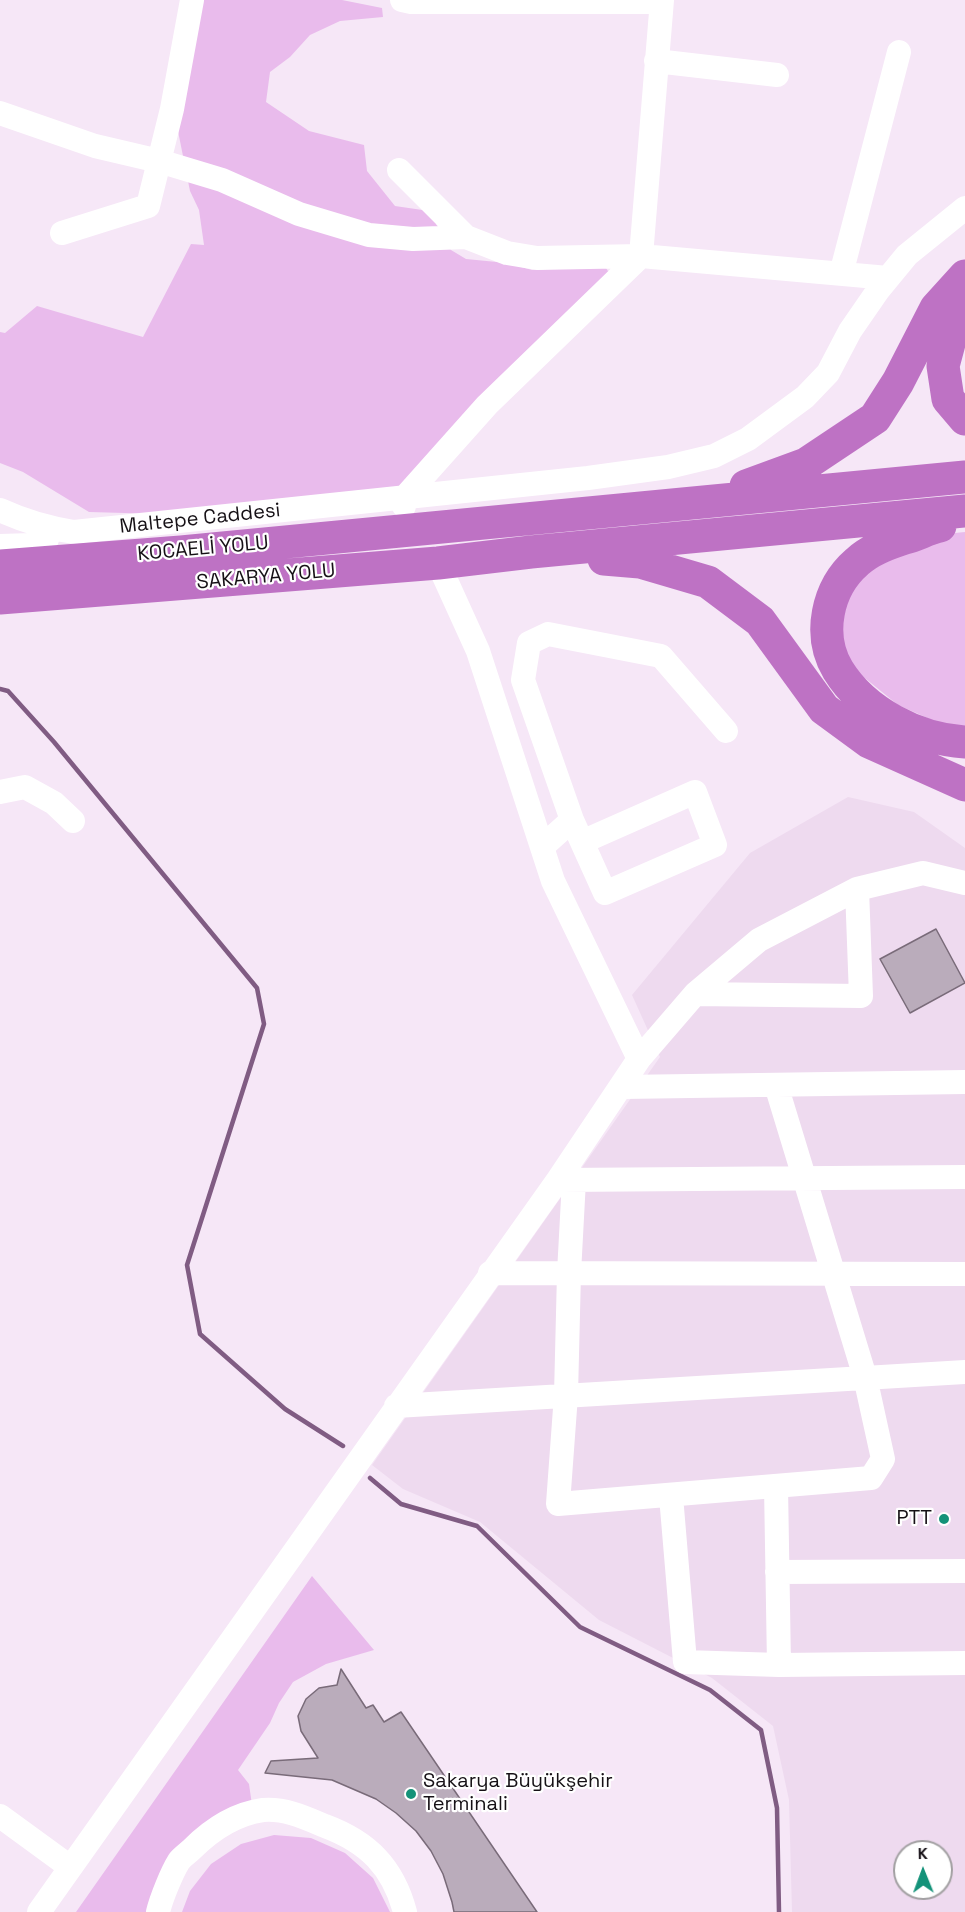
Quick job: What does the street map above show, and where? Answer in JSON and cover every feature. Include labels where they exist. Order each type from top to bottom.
[{"type":"highway","points":[[405,514],[746,486],[806,464],[875,418],[898,382],[936,308],[965,276]]},
{"type":"highway","points":[[965,305],[951,336],[943,366],[948,399],[965,419]]},
{"type":"highway","points":[[405,514],[965,477]]},
{"type":"highway","points":[[531,552],[965,511]]},
{"type":"highway","name":"KOCAELİ YOLU","points":[[0,567],[193,550],[405,514]]},
{"type":"highway","points":[[965,522],[926,529],[908,538],[890,542],[857,561],[833,593],[828,612],[827,632],[830,651],[838,669],[862,698],[907,728],[940,738],[965,742]]},
{"type":"highway","points":[[531,552],[640,562],[708,582],[760,621],[824,709],[869,742],[965,785]]},
{"type":"highway","name":"SAKARYA YOLU","points":[[0,598],[438,563],[531,552]]},
{"type":"street","points":[[62,233],[148,206],[172,109],[192,0]]},
{"type":"street","points":[[402,0],[411,2],[662,1],[641,256],[487,405],[405,514]]},
{"type":"street","points":[[841,274],[899,52]]},
{"type":"street","points":[[656,61],[777,75]]},
{"type":"street","points":[[0,113],[95,146],[159,161],[222,180],[300,214],[369,235],[413,239],[466,237],[507,253],[537,258],[641,256],[888,278]]},
{"type":"street","points":[[399,170],[466,237]]},
{"type":"street","name":"Maltepe Caddesi","points":[[0,510],[25,521],[74,532],[405,514],[668,467],[714,456],[748,439],[806,397],[828,374],[850,331],[907,255],[965,208]]},
{"type":"street","points":[[0,546],[32,545],[47,539],[50,528]]},
{"type":"street","points":[[438,563],[478,651],[553,881],[639,1059]]},
{"type":"street","points":[[582,842],[695,792],[714,846],[604,894],[572,820],[523,680],[529,643],[548,634],[661,656],[726,731]]},
{"type":"street","points":[[0,792],[26,787],[54,803],[72,821]]},
{"type":"street","points":[[542,847],[572,820]]},
{"type":"street","points":[[39,1912],[490,1273],[566,1180],[639,1059],[695,994],[759,940],[857,889],[923,873],[965,883]]},
{"type":"street","points":[[695,994],[861,996],[857,889]]},
{"type":"street","points":[[622,1087],[965,1082]]},
{"type":"street","points":[[566,1180],[569,1273],[566,1395],[558,1504],[871,1478],[883,1459],[865,1377],[776,1085]]},
{"type":"street","points":[[566,1180],[965,1177]]},
{"type":"street","points":[[490,1273],[965,1274]]},
{"type":"street","points":[[396,1406],[965,1371]]},
{"type":"street","points":[[776,1486],[779,1665]]},
{"type":"street","points":[[671,1496],[685,1662],[779,1665],[965,1663]]},
{"type":"street","points":[[777,1572],[965,1570]]},
{"type":"street","points":[[158,1912],[179,1861],[218,1826],[240,1816],[264,1810],[285,1812],[307,1819],[341,1832],[365,1847],[383,1864],[400,1893],[405,1912]]},
{"type":"street","points":[[0,1816],[70,1867]]},
{"type":"street","points":[[170,1912],[183,1878],[214,1846],[232,1834],[252,1826],[273,1821],[294,1820],[335,1827],[369,1846],[385,1861],[397,1878],[414,1912]]},
{"type":"shaded area","points":[[190,0],[342,0],[382,8],[383,17],[340,21],[310,35],[290,57],[270,72],[266,102],[309,131],[364,145],[367,171],[395,206],[436,212],[436,224],[451,250],[466,259],[507,263],[532,270],[577,267],[601,259],[609,273],[397,489],[161,514],[89,512],[23,472],[0,463],[0,332],[5,333],[37,306],[143,337],[191,244],[204,245],[199,210],[190,191],[176,121]]},
{"type":"shaded area","points":[[965,532],[965,728],[950,728],[898,705],[850,666],[835,622],[851,581],[925,536]]},
{"type":"shaded area","points":[[848,797],[914,812],[965,848],[965,1912],[792,1912],[789,1800],[773,1726],[712,1678],[599,1620],[480,1522],[403,1489],[372,1465],[660,1057],[632,995],[750,853]]},
{"type":"shaded area","points":[[312,1576],[374,1650],[326,1664],[293,1682],[279,1703],[270,1723],[238,1770],[249,1784],[252,1805],[209,1827],[152,1912],[76,1912]]},
{"type":"shaded area","points":[[274,1835],[311,1838],[345,1853],[373,1878],[390,1912],[182,1912],[190,1891],[211,1864],[241,1844]]},
{"type":"building","points":[[936,929],[965,983],[910,1013],[880,959]]},
{"type":"building","name":"Sakarya Büyükşehir Terminali","points":[[341,1669],[366,1708],[373,1705],[384,1722],[401,1712],[537,1912],[454,1912],[443,1874],[431,1851],[416,1831],[396,1813],[376,1799],[332,1780],[265,1773],[271,1761],[318,1758],[301,1731],[298,1716],[306,1699],[319,1688],[337,1685]]},
{"type":"waterway","points":[[0,689],[8,691],[54,742],[257,988],[264,1024],[187,1265],[200,1334],[285,1409],[343,1446]]},
{"type":"waterway","points":[[370,1478],[401,1504],[477,1526],[580,1627],[710,1690],[761,1730],[777,1808],[779,1912]]},
{"type":"place","name":"PTT","points":[[944,1519]]},
{"type":"place","name":"Sakarya Büyükşehir Terminali","points":[[411,1794]]}]
